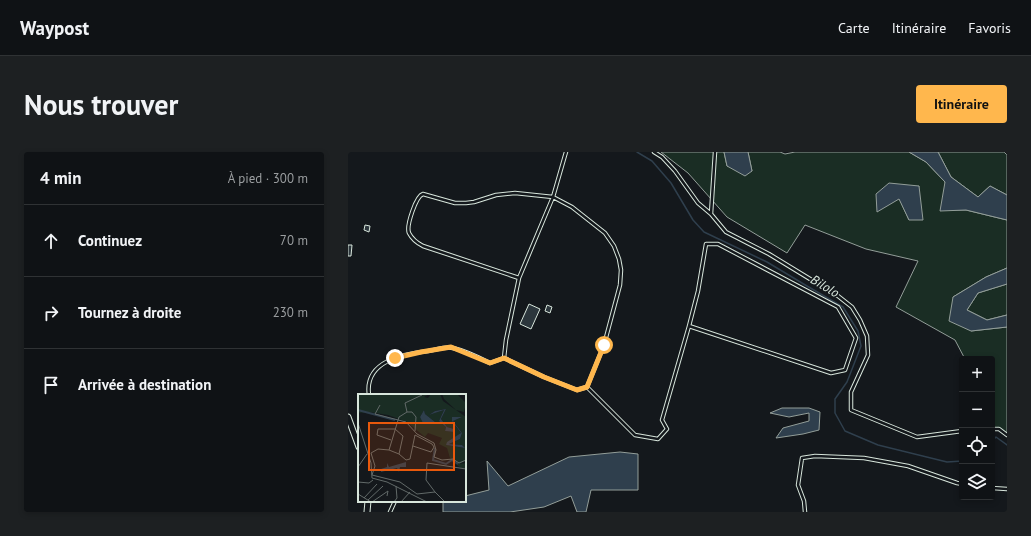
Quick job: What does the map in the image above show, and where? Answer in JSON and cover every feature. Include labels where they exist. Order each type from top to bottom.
[{"type":"street","points":[[348,417],[358,444]]},
{"type":"street","points":[[367,512],[368,502]]},
{"type":"lane","points":[[504,358],[506,340],[519,278],[553,196],[566,152]]},
{"type":"lane","points":[[654,152],[662,157],[698,203],[711,214],[726,232],[769,254],[838,296],[852,307],[867,336],[868,355],[851,392],[851,410],[917,437],[959,431]]},
{"type":"lane","points":[[711,214],[715,152]]},
{"type":"lane","points":[[519,278],[423,246],[413,240],[409,232],[408,225],[418,197],[423,194],[455,203],[466,203],[496,195],[509,194],[553,196],[572,207],[606,233],[614,246],[619,259],[620,285],[604,345],[587,387]]},
{"type":"lane","points":[[587,387],[635,435],[658,439],[667,429],[662,420],[698,291],[706,244],[718,244],[838,307],[856,338],[845,370],[831,373],[689,326]]},
{"type":"lane","points":[[369,394],[370,378],[380,365],[395,358],[451,347],[490,363],[504,358],[544,377],[577,390],[587,387]]},
{"type":"lane","points":[[995,429],[999,429],[1007,435]]},
{"type":"lane","points":[[805,512],[804,501],[798,484],[802,458],[815,456],[864,458],[908,466],[959,483]]},
{"type":"lane","points":[[995,488],[1007,489]]},
{"type":"lane","points":[[390,512],[395,502]]},
{"type":"green space","points":[[661,152],[724,152],[727,166],[752,171],[748,152],[780,152],[785,154],[795,152],[909,152],[926,162],[945,182],[954,210],[966,210],[1007,220],[1007,268],[986,277],[953,297],[971,331],[1007,327],[1007,434],[995,429],[995,356],[963,356],[955,340],[896,307],[918,261],[866,249],[805,225],[787,253],[727,217],[688,173]],"holes":[[[919,186],[909,220],[899,198],[877,211]]]},
{"type":"green space","points":[[938,152],[1004,152],[1007,155],[1007,195],[990,186],[978,197],[951,177]]},
{"type":"green space","points":[[1007,284],[1007,315],[987,320],[967,310],[978,293]]},
{"type":"water","points":[[724,152],[748,152],[752,171],[745,176],[727,166]]},
{"type":"water","points":[[909,152],[938,152],[951,177],[978,197],[990,186],[1007,195],[1007,220],[966,210],[940,211],[945,182],[926,162]]},
{"type":"water","points":[[889,183],[919,186],[923,220],[909,220],[899,199],[877,212],[876,194]]},
{"type":"water","points":[[1007,268],[1007,284],[978,293],[967,310],[987,320],[1007,315],[1007,327],[971,331],[949,321],[953,297],[986,277]]},
{"type":"water","points":[[782,408],[809,408],[820,412],[819,430],[776,438],[783,428],[809,421],[809,413],[789,417],[770,413]]},
{"type":"water","points":[[620,452],[638,454],[638,490],[591,490],[586,512],[577,512],[571,496],[544,507],[510,512],[443,512],[443,502],[466,502],[466,496],[489,490],[487,461],[508,486],[569,457]]},
{"type":"building","points":[[365,225],[370,226],[369,232],[364,230]]},
{"type":"building","points":[[348,245],[352,245],[351,256],[348,256]]},
{"type":"building","points":[[529,304],[540,309],[531,329],[520,324]]},
{"type":"building","points":[[547,305],[552,307],[550,313],[545,311]]},
{"type":"waterway","name":"Bilolo","points":[[637,152],[652,161],[671,183],[693,220],[704,232],[767,262],[843,307],[858,331],[861,346],[847,382],[835,399],[835,413],[845,431],[878,445],[947,462],[959,461]]},
{"type":"waterway","name":"Bilolo","points":[[995,438],[996,437],[1007,445]]},
{"type":"route","points":[[395,358],[451,347],[490,363],[504,358],[544,377],[577,390],[587,387],[604,345]]}]
